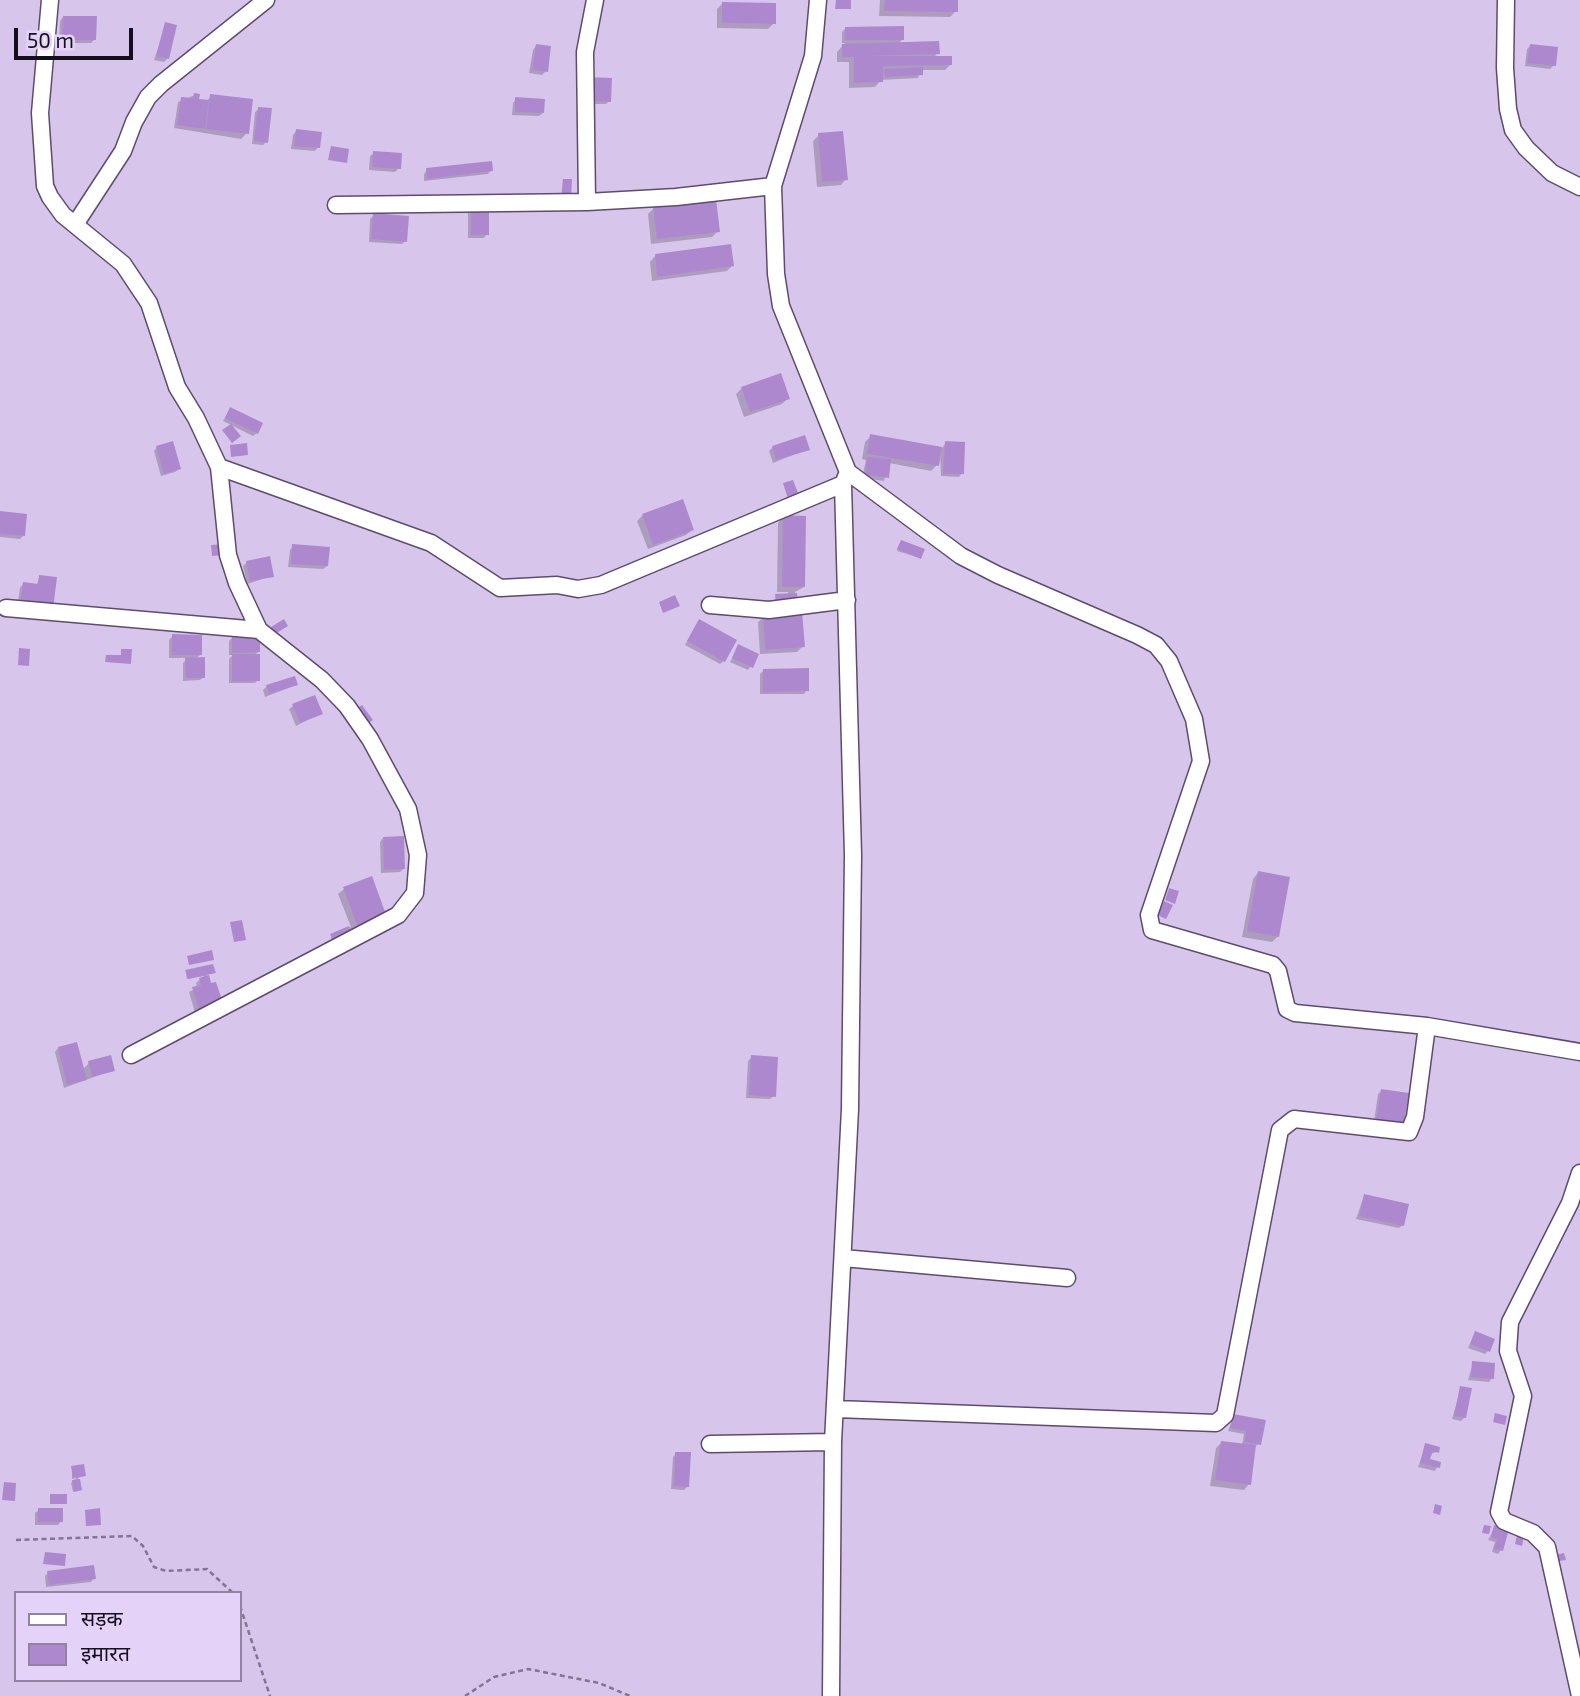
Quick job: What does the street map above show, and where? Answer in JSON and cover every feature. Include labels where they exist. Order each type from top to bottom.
[{"type":"street","points":[[50,0],[40,113],[44,177],[50,197],[63,215],[76,223],[122,264],[149,303],[177,387],[197,418],[219,467],[228,555],[237,583],[259,630],[322,680],[347,706],[370,738],[408,808],[418,855],[415,893],[398,915],[376,929],[131,1055]]},
{"type":"street","points":[[76,223],[123,151],[134,122],[148,97],[266,0]]},
{"type":"street","points":[[587,202],[585,52],[595,0]]},
{"type":"street","points":[[818,0],[814,56],[773,186],[776,274],[781,306],[846,478],[853,855],[850,1109],[833,1442],[831,1696]]},
{"type":"street","points":[[1506,0],[1505,68],[1508,109],[1513,130],[1526,148],[1552,173],[1580,187]]},
{"type":"street","points":[[336,205],[587,202],[676,197],[773,186]]},
{"type":"street","points":[[219,467],[431,543],[499,588],[558,585],[578,589],[601,585],[846,478]]},
{"type":"street","points":[[846,478],[961,556],[998,575],[1138,635],[1156,645],[1169,661],[1194,719],[1201,761],[1149,915],[1152,930],[1273,965],[1278,971],[1287,1009],[1295,1013],[1427,1026],[1580,1052]]},
{"type":"street","points":[[710,605],[769,610],[847,600]]},
{"type":"street","points":[[6,608],[259,630]]},
{"type":"street","points":[[836,1409],[1216,1423],[1225,1415],[1280,1130],[1294,1119],[1409,1132],[1415,1116],[1427,1026]]},
{"type":"street","points":[[1580,1173],[1570,1203],[1508,1329],[1508,1351],[1523,1395],[1500,1512],[1504,1521],[1533,1533],[1547,1547],[1580,1696]]},
{"type":"street","points":[[843,1258],[1067,1278]]},
{"type":"street","points":[[710,1444],[833,1442]]},
{"type":"path","points":[[16,1540],[132,1536],[143,1546],[154,1567],[166,1571],[207,1569],[231,1591]]},
{"type":"path","points":[[242,1612],[270,1696]]},
{"type":"path","points":[[465,1696],[494,1677],[528,1669],[599,1683],[630,1696]]},
{"type":"building","points":[[836,0],[851,0],[851,9],[835,9]]},
{"type":"building","points":[[885,0],[958,0],[958,12],[884,11]]},
{"type":"building","points":[[722,2],[776,3],[776,24],[722,23]]},
{"type":"building","points":[[63,16],[97,16],[96,40],[62,40]]},
{"type":"building","points":[[165,22],[177,25],[169,59],[156,56]]},
{"type":"building","points":[[904,26],[904,40],[845,40],[845,27]]},
{"type":"building","points":[[939,41],[940,54],[865,56],[952,56],[952,65],[883,66],[883,82],[854,83],[854,57],[842,57],[842,44]]},
{"type":"building","points":[[536,44],[551,46],[548,72],[532,70]]},
{"type":"building","points":[[1530,44],[1558,47],[1556,66],[1527,63]]},
{"type":"building","points":[[923,67],[923,75],[885,77],[884,69]]},
{"type":"building","points":[[588,77],[612,78],[611,102],[587,101]]},
{"type":"building","points":[[194,93],[200,94],[199,99],[209,100],[205,129],[177,125],[181,97],[193,98]]},
{"type":"building","points":[[210,94],[253,99],[249,134],[206,129]]},
{"type":"building","points":[[515,97],[545,99],[544,113],[515,112]]},
{"type":"building","points":[[258,107],[272,108],[268,143],[254,141]]},
{"type":"building","points":[[296,129],[322,132],[320,148],[294,146]]},
{"type":"building","points":[[843,131],[848,180],[822,182],[818,133]]},
{"type":"building","points":[[331,146],[349,149],[347,163],[328,160]]},
{"type":"building","points":[[373,151],[402,153],[401,169],[372,167]]},
{"type":"building","points":[[492,161],[493,171],[427,179],[426,168]]},
{"type":"building","points":[[563,179],[572,179],[571,199],[561,199]]},
{"type":"building","points":[[716,199],[720,232],[657,239],[653,207]]},
{"type":"building","points":[[471,207],[489,207],[489,235],[471,235]]},
{"type":"building","points":[[373,213],[409,216],[407,242],[371,239]]},
{"type":"building","points":[[731,244],[734,266],[657,277],[655,254]]},
{"type":"building","points":[[781,373],[790,399],[750,412],[741,387]]},
{"type":"building","points":[[230,407],[263,423],[258,434],[225,418]]},
{"type":"building","points":[[231,424],[241,436],[232,443],[222,430]]},
{"type":"building","points":[[870,434],[942,447],[939,466],[867,454]]},
{"type":"building","points":[[805,435],[810,450],[776,460],[772,446]]},
{"type":"building","points":[[173,441],[181,469],[164,474],[156,446]]},
{"type":"building","points":[[945,441],[965,442],[964,474],[943,474]]},
{"type":"building","points":[[247,443],[248,455],[231,457],[230,445]]},
{"type":"building","points":[[867,457],[891,459],[889,478],[865,475]]},
{"type":"building","points":[[793,480],[800,498],[789,502],[783,483]]},
{"type":"building","points":[[683,499],[694,530],[653,545],[642,514]]},
{"type":"building","points":[[0,511],[27,514],[25,536],[0,534]]},
{"type":"building","points":[[783,515],[806,516],[805,587],[782,587]]},
{"type":"building","points":[[901,540],[925,549],[921,559],[897,549]]},
{"type":"building","points":[[225,544],[226,555],[212,556],[211,545]]},
{"type":"building","points":[[292,544],[330,547],[328,566],[291,564]]},
{"type":"building","points":[[270,556],[274,577],[250,581],[246,561]]},
{"type":"building","points":[[39,575],[57,577],[53,609],[20,605],[23,582],[38,584]]},
{"type":"building","points":[[797,593],[798,603],[776,605],[775,594]]},
{"type":"building","points":[[675,595],[680,606],[663,613],[659,602]]},
{"type":"building","points":[[802,612],[805,647],[765,650],[763,615]]},
{"type":"building","points":[[284,619],[288,626],[275,634],[271,627]]},
{"type":"building","points":[[699,619],[737,640],[725,662],[687,641]]},
{"type":"building","points":[[172,634],[202,635],[202,655],[172,655]]},
{"type":"building","points":[[232,635],[260,635],[260,652],[232,653]]},
{"type":"building","points":[[738,644],[759,654],[753,668],[732,658]]},
{"type":"building","points":[[19,648],[30,649],[29,666],[18,665]]},
{"type":"building","points":[[121,649],[132,649],[131,664],[105,662],[106,655],[121,655]]},
{"type":"building","points":[[232,654],[260,654],[260,681],[232,681]]},
{"type":"building","points":[[205,657],[205,678],[186,678],[185,658]]},
{"type":"building","points":[[809,668],[809,691],[763,692],[763,669]]},
{"type":"building","points":[[295,676],[298,685],[269,694],[266,685]]},
{"type":"building","points":[[315,695],[323,714],[300,723],[292,704]]},
{"type":"building","points":[[362,705],[373,720],[366,725],[355,710]]},
{"type":"building","points":[[404,836],[405,869],[384,870],[383,837]]},
{"type":"building","points":[[1258,871],[1290,877],[1279,937],[1247,931]]},
{"type":"building","points":[[372,876],[388,920],[359,931],[343,887]]},
{"type":"building","points":[[1169,888],[1179,891],[1175,904],[1165,900]]},
{"type":"building","points":[[1164,901],[1173,905],[1166,919],[1157,915]]},
{"type":"building","points":[[242,920],[246,940],[234,942],[230,922]]},
{"type":"building","points":[[349,926],[353,936],[334,944],[330,934]]},
{"type":"building","points":[[212,950],[214,960],[189,965],[187,956]]},
{"type":"building","points":[[213,964],[216,973],[188,979],[185,970]]},
{"type":"building","points":[[209,975],[211,983],[216,982],[223,1003],[199,1011],[192,987],[201,985],[199,978]]},
{"type":"building","points":[[77,1042],[87,1080],[67,1085],[58,1047]]},
{"type":"building","points":[[111,1055],[115,1071],[92,1077],[88,1061]]},
{"type":"building","points":[[751,1055],[778,1057],[776,1097],[749,1095]]},
{"type":"building","points":[[1381,1089],[1409,1093],[1403,1130],[1375,1126]]},
{"type":"building","points":[[1364,1194],[1409,1204],[1404,1226],[1359,1216]]},
{"type":"building","points":[[1475,1331],[1495,1339],[1490,1352],[1470,1344]]},
{"type":"building","points":[[1472,1361],[1495,1363],[1494,1379],[1471,1377]]},
{"type":"building","points":[[1460,1386],[1472,1388],[1466,1418],[1454,1416]]},
{"type":"building","points":[[1495,1413],[1507,1416],[1505,1425],[1493,1422]]},
{"type":"building","points":[[1233,1414],[1266,1420],[1261,1445],[1244,1442],[1246,1431],[1230,1428]]},
{"type":"building","points":[[1221,1441],[1256,1445],[1251,1485],[1215,1480]]},
{"type":"building","points":[[1425,1443],[1440,1447],[1439,1453],[1433,1451],[1430,1459],[1441,1462],[1440,1468],[1420,1463]]},
{"type":"building","points":[[675,1452],[691,1452],[689,1487],[674,1486]]},
{"type":"building","points":[[84,1464],[86,1476],[73,1478],[71,1466]]},
{"type":"building","points":[[80,1479],[82,1490],[74,1492],[72,1480]]},
{"type":"building","points":[[4,1482],[16,1483],[15,1501],[2,1500]]},
{"type":"building","points":[[50,1494],[67,1494],[67,1504],[50,1504]]},
{"type":"building","points":[[1435,1504],[1442,1506],[1440,1515],[1433,1513]]},
{"type":"building","points":[[38,1508],[63,1508],[63,1522],[38,1522]]},
{"type":"building","points":[[100,1508],[101,1525],[86,1526],[85,1510]]},
{"type":"building","points":[[1484,1525],[1491,1526],[1489,1534],[1482,1533]]},
{"type":"building","points":[[1494,1525],[1509,1529],[1503,1551],[1494,1549],[1497,1539],[1491,1537]]},
{"type":"building","points":[[1517,1535],[1524,1536],[1522,1546],[1515,1544]]},
{"type":"building","points":[[45,1552],[66,1554],[65,1566],[43,1564]]},
{"type":"building","points":[[1564,1553],[1566,1560],[1552,1562],[1551,1556]]},
{"type":"building","points":[[94,1565],[96,1579],[49,1585],[47,1571]]}]
